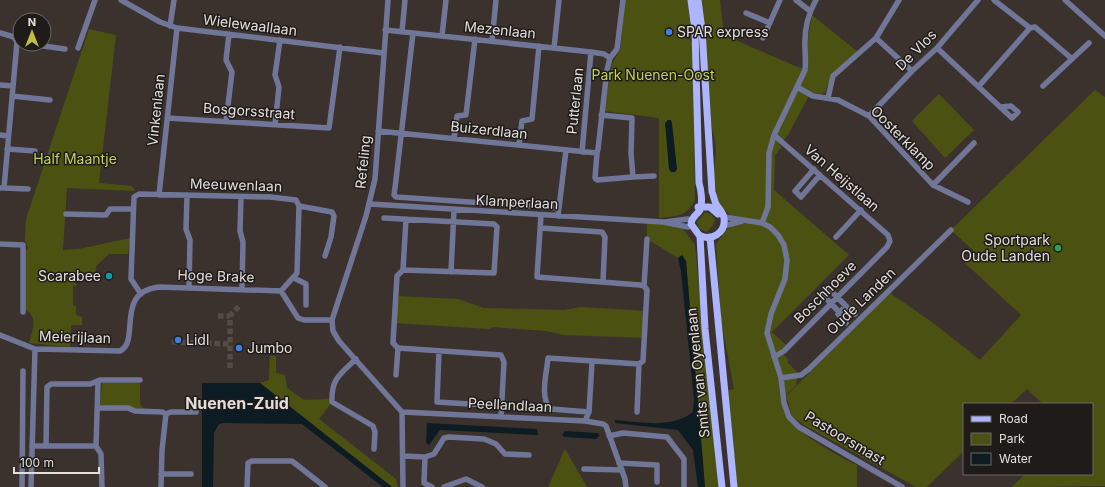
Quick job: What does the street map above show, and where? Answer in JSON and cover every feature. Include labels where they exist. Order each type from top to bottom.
[{"type":"main road","points":[[690,227],[692,219],[699,207],[696,40],[691,0]]},
{"type":"main road","points":[[698,0],[702,30],[712,192],[714,206],[722,217],[724,226],[720,233],[712,237],[698,238],[690,227],[688,219],[691,212],[699,207],[714,206]]},
{"type":"main road","points":[[712,237],[719,227],[722,217]]},
{"type":"main road","name":"Smits van Oyenlaan","points":[[712,237],[712,259],[734,487]]},
{"type":"main road","name":"Smits van Oyenlaan","points":[[698,238],[702,252],[705,330],[722,487]]},
{"type":"street","points":[[78,48],[95,0]]},
{"type":"street","name":"Wielewaallaan","points":[[122,0],[170,26],[177,28],[383,53]]},
{"type":"street","points":[[170,26],[174,0]]},
{"type":"street","name":"Refeling","points":[[332,320],[370,204],[375,178],[388,0]]},
{"type":"street","points":[[402,32],[405,0]]},
{"type":"street","points":[[442,36],[446,0]]},
{"type":"street","points":[[492,41],[496,0]]},
{"type":"street","points":[[554,48],[559,0]]},
{"type":"street","name":"Putterlaan","points":[[623,0],[617,49],[610,58],[607,70],[594,178],[597,180],[633,177]]},
{"type":"street","points":[[763,38],[780,0]]},
{"type":"street","points":[[796,0],[810,11]]},
{"type":"street","points":[[722,217],[762,223],[768,207],[769,153],[774,135],[805,70],[806,61],[804,48],[810,11],[816,0]]},
{"type":"street","points":[[828,98],[833,76],[876,38],[899,0]]},
{"type":"street","name":"De Vlos","points":[[869,116],[912,71],[937,48],[978,0]]},
{"type":"street","points":[[994,0],[1030,28],[1035,27],[1071,58]]},
{"type":"street","points":[[1065,0],[1105,36]]},
{"type":"street","points":[[746,13],[770,23]]},
{"type":"street","name":"Vinkenlaan","points":[[159,195],[177,28]]},
{"type":"street","points":[[978,86],[1030,28]]},
{"type":"street","name":"Mezenlaan","points":[[385,30],[591,52],[604,54],[610,58]]},
{"type":"street","points":[[0,33],[12,36]]},
{"type":"street","points":[[401,133],[413,33]]},
{"type":"street","points":[[226,122],[232,72],[226,60],[229,34]]},
{"type":"street","points":[[876,38],[912,71]]},
{"type":"street","points":[[454,138],[457,116],[466,115],[475,39]]},
{"type":"street","points":[[275,125],[279,87],[275,75],[280,40]]},
{"type":"street","points":[[1043,86],[1071,58],[1089,43]]},
{"type":"street","points":[[519,146],[522,121],[532,119],[539,46]]},
{"type":"street","points":[[52,47],[65,49]]},
{"type":"street","name":"Bosgorsstraat","points":[[167,118],[329,128],[340,47]]},
{"type":"street","points":[[937,48],[1001,107]]},
{"type":"street","points":[[17,52],[2,188],[28,189]]},
{"type":"street","name":"Putterlaan","points":[[582,152],[591,52]]},
{"type":"street","points":[[0,85],[13,86]]},
{"type":"street","name":"Oosterklamp","points":[[797,88],[813,96],[838,100],[869,116],[933,185],[968,202]]},
{"type":"street","points":[[12,96],[50,100]]},
{"type":"street","points":[[601,115],[632,118],[630,153],[633,177],[654,176]]},
{"type":"street","name":"Buizerdlaan","points":[[378,131],[597,153]]},
{"type":"street","name":"Klamperlaan","points":[[401,133],[394,195],[396,197],[559,208]]},
{"type":"street","points":[[0,135],[8,136]]},
{"type":"street","name":"Van Heijstlaan","points":[[774,135],[861,210],[888,235],[890,241]]},
{"type":"street","points":[[933,185],[974,143]]},
{"type":"street","points":[[7,149],[35,151]]},
{"type":"street","points":[[558,216],[566,150]]},
{"type":"street","points":[[814,169],[795,191],[801,197],[820,175]]},
{"type":"street","name":"Meeuwenlaan","points":[[133,209],[134,197],[139,194],[296,200],[299,206],[332,212],[334,216],[331,237],[325,256]]},
{"type":"street","points":[[187,195],[186,229],[190,240],[189,287]]},
{"type":"street","points":[[241,197],[240,230],[243,242],[242,289]]},
{"type":"street","name":"Klamperlaan","points":[[370,204],[541,216],[663,222],[690,227]]},
{"type":"street","points":[[299,206],[297,273],[281,291],[298,318],[304,320],[332,320],[333,331],[339,341],[402,412],[404,456],[403,487]]},
{"type":"street","points":[[66,214],[106,214],[110,209],[133,209],[131,279],[141,294]]},
{"type":"street","points":[[451,272],[454,210]]},
{"type":"street","points":[[836,237],[861,210]]},
{"type":"street","points":[[541,216],[537,277],[644,286]]},
{"type":"street","points":[[384,218],[494,224],[498,227],[494,273],[403,270]]},
{"type":"street","points":[[406,219],[403,270],[397,276],[393,343],[398,348],[501,355],[504,362],[501,417]]},
{"type":"street","name":"Klamperlaan","points":[[663,222],[688,219]]},
{"type":"street","points":[[724,226],[742,221]]},
{"type":"street","name":"Pastoorsmast","points":[[762,223],[770,227],[778,235],[784,245],[787,260],[786,280],[774,303],[767,333],[781,378],[782,391],[789,416],[800,427],[902,487]]},
{"type":"street","points":[[540,228],[602,232],[605,237],[603,282]]},
{"type":"street","name":"Oude Landen","points":[[781,378],[800,375],[809,369],[951,230]]},
{"type":"street","points":[[637,412],[639,364],[643,361],[645,350],[647,290],[644,286],[648,239]]},
{"type":"street","name":"Boschhoeve","points":[[774,356],[784,351],[832,304],[887,248],[890,241]]},
{"type":"street","points":[[0,244],[23,245],[23,312]]},
{"type":"street","points":[[294,278],[306,284],[306,304]]},
{"type":"street","name":"Hoge Brake","points":[[141,294],[154,287],[281,291]]},
{"type":"street","points":[[846,323],[838,314],[840,312],[824,296],[830,290],[855,314]]},
{"type":"street","name":"Meierijlaan","points":[[0,335],[35,349],[120,351],[126,346],[129,338],[131,309],[141,294]]},
{"type":"street","points":[[840,312],[846,306]]},
{"type":"street","points":[[396,375],[398,348]]},
{"type":"street","points":[[31,487],[35,349]]},
{"type":"street","points":[[439,351],[437,402],[502,406]]},
{"type":"street","points":[[589,412],[552,409],[547,405],[545,398],[548,358],[639,364]]},
{"type":"street","points":[[356,359],[334,381],[331,390],[332,402],[373,426],[375,432],[374,449]]},
{"type":"street","points":[[585,422],[589,412],[592,362]]},
{"type":"street","points":[[22,487],[23,371]]},
{"type":"street","points":[[46,446],[47,387],[51,384],[90,384],[100,380],[140,380]]},
{"type":"street","points":[[98,382],[99,408],[96,412],[96,446],[101,454],[102,487]]},
{"type":"street","points":[[99,408],[128,408],[135,411],[162,412],[166,414],[172,412],[196,412]]},
{"type":"street","name":"Peellandlaan","points":[[402,412],[603,424],[606,426],[609,436]]},
{"type":"street","points":[[161,487],[166,414]]},
{"type":"street","points":[[23,416],[32,415]]},
{"type":"street","points":[[626,487],[622,470],[618,463],[609,436],[623,433],[667,437],[684,459],[684,487]]},
{"type":"street","points":[[404,456],[425,457],[434,454],[444,438],[449,437],[484,439],[496,444],[505,454],[529,455]]},
{"type":"street","points":[[32,446],[96,446]]},
{"type":"street","points":[[425,457],[424,483],[432,487]]},
{"type":"street","points":[[247,487],[247,467],[248,463],[252,461],[292,461],[325,487]]},
{"type":"street","points":[[618,463],[657,465],[657,482]]},
{"type":"street","points":[[584,469],[622,470]]},
{"type":"street","points":[[161,474],[191,474]]},
{"type":"street","points":[[444,487],[466,479],[474,485],[482,487]]},
{"type":"green space","name":"Park Nuenen-Oost","points":[[625,0],[689,0],[693,32],[688,30],[690,40],[693,44],[695,200],[688,210],[680,215],[659,218],[659,118],[604,111],[612,64],[620,50]]},
{"type":"green space","points":[[700,0],[720,0],[724,35],[795,66],[808,70],[807,43],[812,15],[858,52],[831,76],[825,93],[821,94],[811,92],[788,135],[779,145],[782,147],[775,155],[774,190],[849,255],[772,332],[786,345],[780,351],[789,360],[787,362],[798,373],[796,385],[781,400],[786,415],[795,426],[811,439],[840,457],[857,465],[857,487],[737,487],[728,390],[734,389],[721,320],[716,244],[727,229],[731,228],[731,216],[719,204],[715,181],[714,174],[716,155],[714,134],[712,129]]},
{"type":"green space","name":"Half Maantje","points":[[89,29],[116,35],[99,183],[132,186],[135,191],[67,188],[63,250],[79,249],[130,238],[128,254],[109,254],[96,266],[95,276],[76,276],[76,286],[73,286],[73,306],[76,306],[76,315],[82,317],[82,325],[71,325],[70,347],[29,343],[33,329],[33,320],[32,316],[25,310],[25,251],[28,248],[25,240],[26,219]]},
{"type":"green space","points":[[1095,90],[1105,97],[1105,486],[1012,487],[1024,475],[1093,475],[1093,403],[1042,403],[1027,389],[1012,403],[963,403],[963,452],[927,487],[916,487],[804,425],[792,416],[786,396],[890,293],[936,325],[980,360],[1021,315],[965,263],[976,253],[951,230]]},
{"type":"green space","points":[[939,94],[974,130],[945,158],[912,121]]},
{"type":"green space","points":[[705,212],[711,214],[715,220],[713,225],[706,232],[699,228],[697,222]]},
{"type":"green space","points":[[647,221],[683,229],[695,245],[719,487],[705,487],[686,261],[682,256],[678,258],[647,239]]},
{"type":"green space","points":[[396,296],[458,299],[484,308],[564,310],[581,307],[647,311],[645,338],[564,335],[546,331],[493,327],[489,329],[394,323]]},
{"type":"green space","points":[[270,356],[276,356],[276,373],[285,375],[287,388],[304,400],[328,399],[332,402],[319,419],[396,479],[398,487],[392,487],[260,383],[269,380]]},
{"type":"green space","points":[[102,383],[140,383],[140,404],[144,409],[100,405]]},
{"type":"green space","points":[[565,449],[587,487],[548,487]]},
{"type":"water","points":[[668,120],[671,120],[672,123],[677,169],[675,172],[671,172],[669,169],[665,123]]},
{"type":"water","points":[[682,255],[686,261],[705,487],[698,487],[693,450],[678,430],[615,423],[615,420],[666,423],[675,421],[693,412],[694,399],[681,271],[678,258]]},
{"type":"water","points":[[202,383],[260,383],[392,487],[383,487],[302,424],[223,423],[219,424],[214,433],[213,487],[202,487]]},
{"type":"water","points":[[427,423],[537,429],[538,435],[440,430],[429,445],[426,443]]},
{"type":"water","points":[[565,431],[597,433],[600,435],[596,439],[565,437],[562,435]]},
{"type":"tunnel","points":[[172,342],[230,344],[230,316],[239,306]]},
{"type":"tunnel","points":[[218,316],[230,316]]},
{"type":"tunnel","points":[[230,344],[230,368]]},
{"type":"place","name":"SPAR express","points":[[669,32]]},
{"type":"place","name":"Sportpark Oude Landen","points":[[1058,248]]},
{"type":"place","name":"Scarabee","points":[[109,276]]},
{"type":"place","name":"Lidl","points":[[178,340]]},
{"type":"place","name":"Jumbo","points":[[239,348]]},
{"type":"district","name":"Nuenen-Zuid","points":[[237,403]]}]
